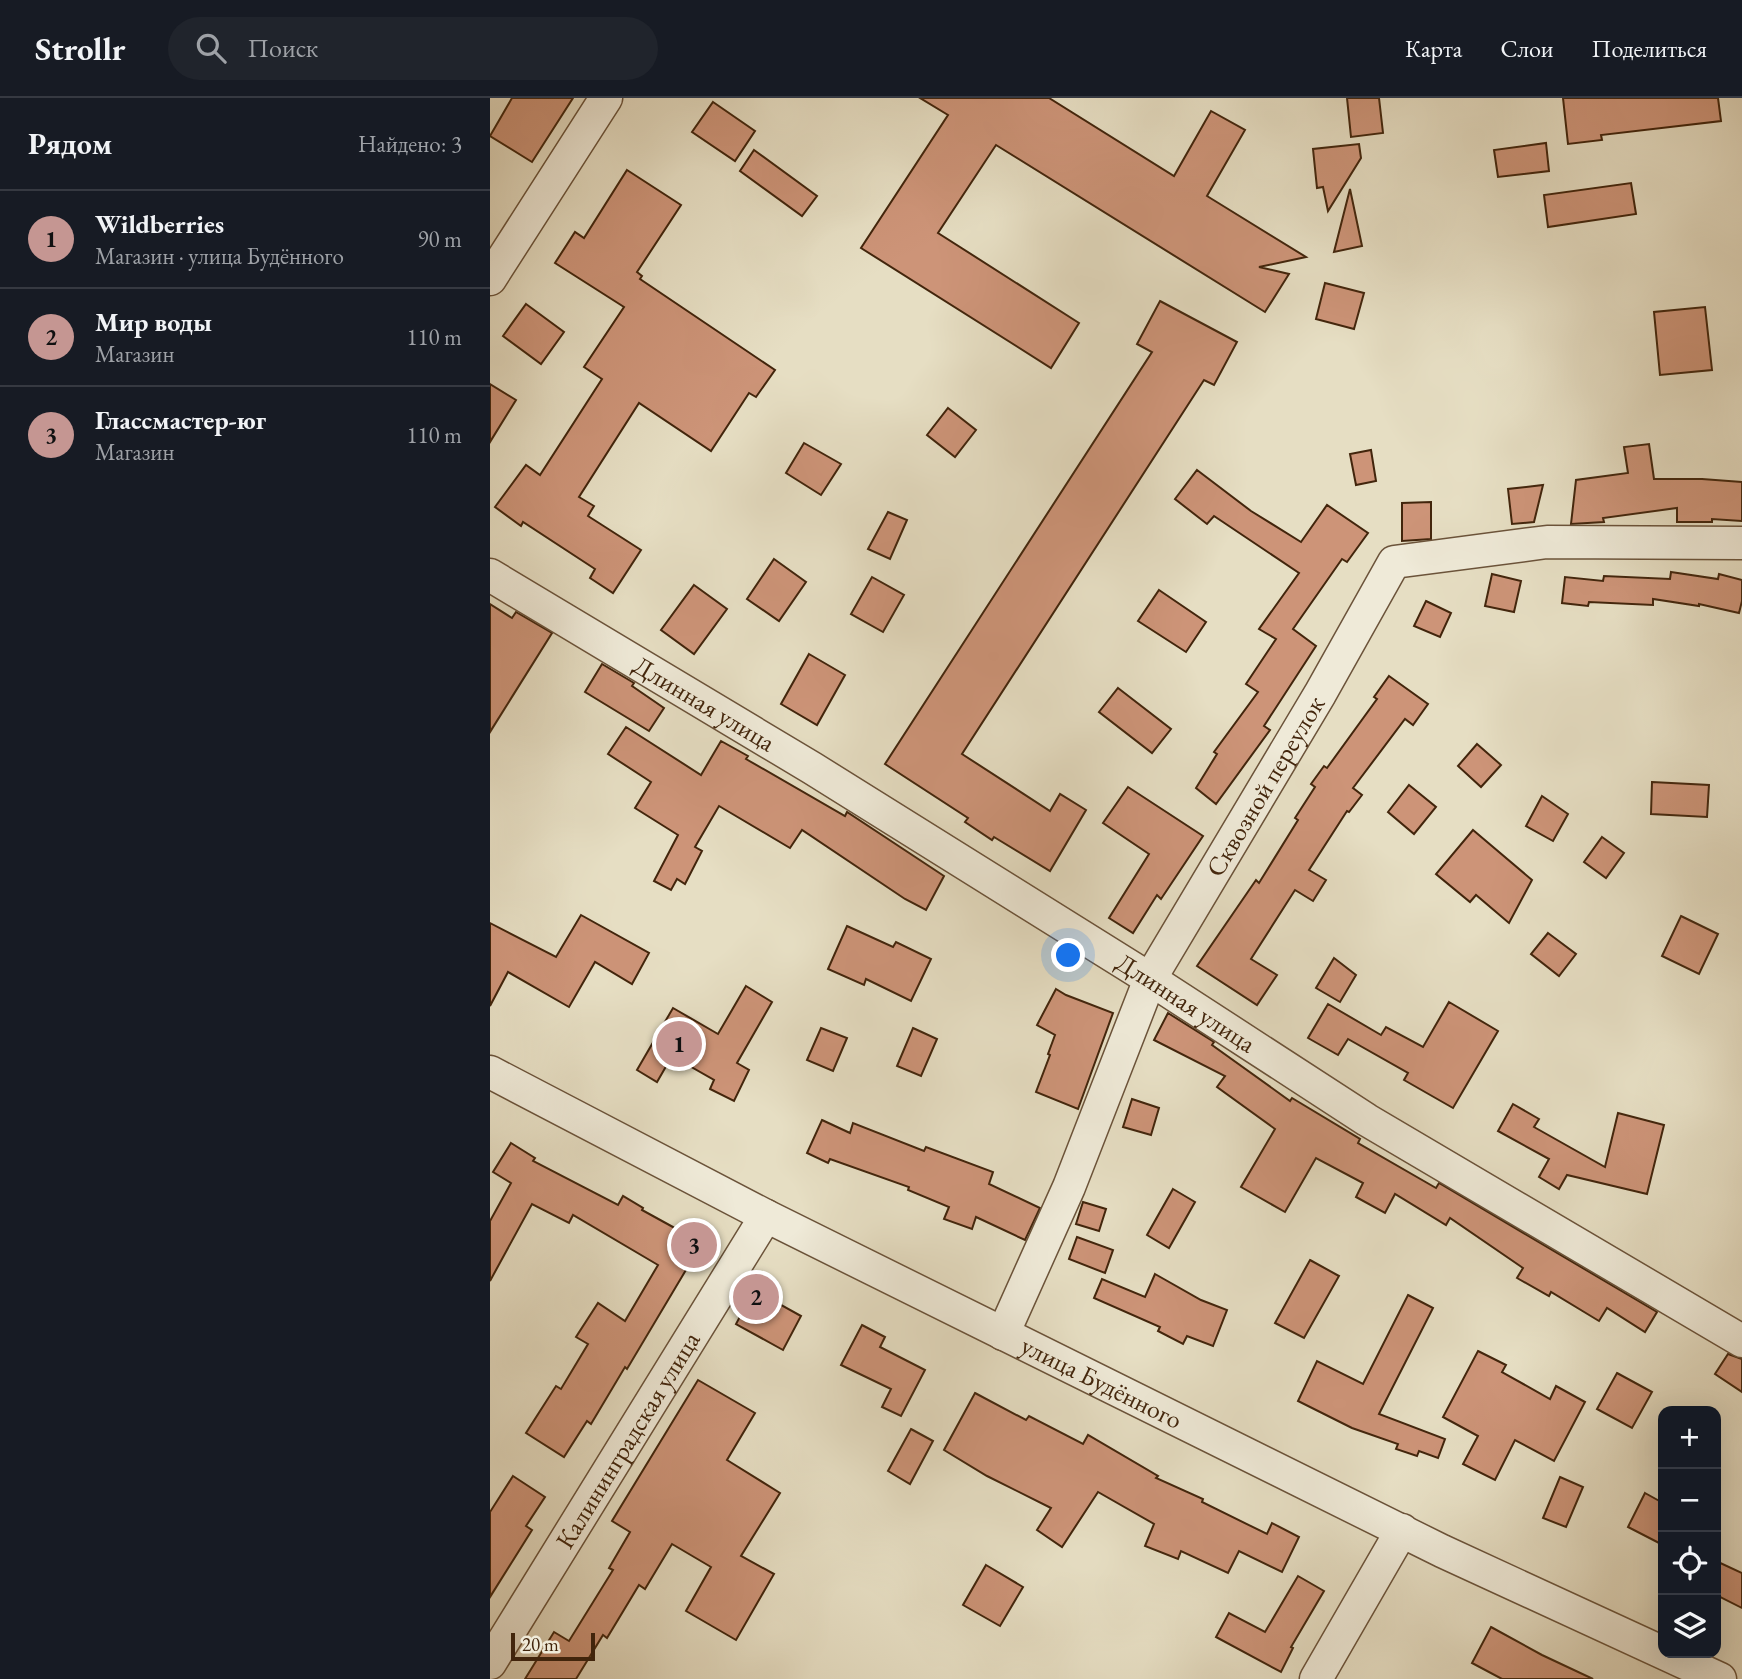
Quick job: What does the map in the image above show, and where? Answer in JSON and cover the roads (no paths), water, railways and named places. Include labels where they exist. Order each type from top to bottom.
[{"type":"street","points":[[490,279],[606,98]]},
{"type":"street","name":"Сквозной переулок","points":[[1003,1334],[1069,1187],[1150,979],[1320,694],[1394,562],[1547,542],[1742,543]]},
{"type":"street","name":"Длинная улица","points":[[490,575],[812,768],[1150,979],[1367,1120],[1742,1341]]},
{"type":"street","name":"улица Будённого","points":[[490,1072],[766,1216],[1003,1334],[1402,1530],[1720,1679]]},
{"type":"street","name":"Калининградская улица","points":[[490,1663],[766,1216]]},
{"type":"street","points":[[1316,1679],[1385,1564],[1402,1530]]},
{"type":"place","name":"Wildberries","points":[[679,1044]]},
{"type":"place","name":"Глассмастер-юг","points":[[694,1245]]},
{"type":"place","name":"Мир воды","points":[[756,1297]]}]
